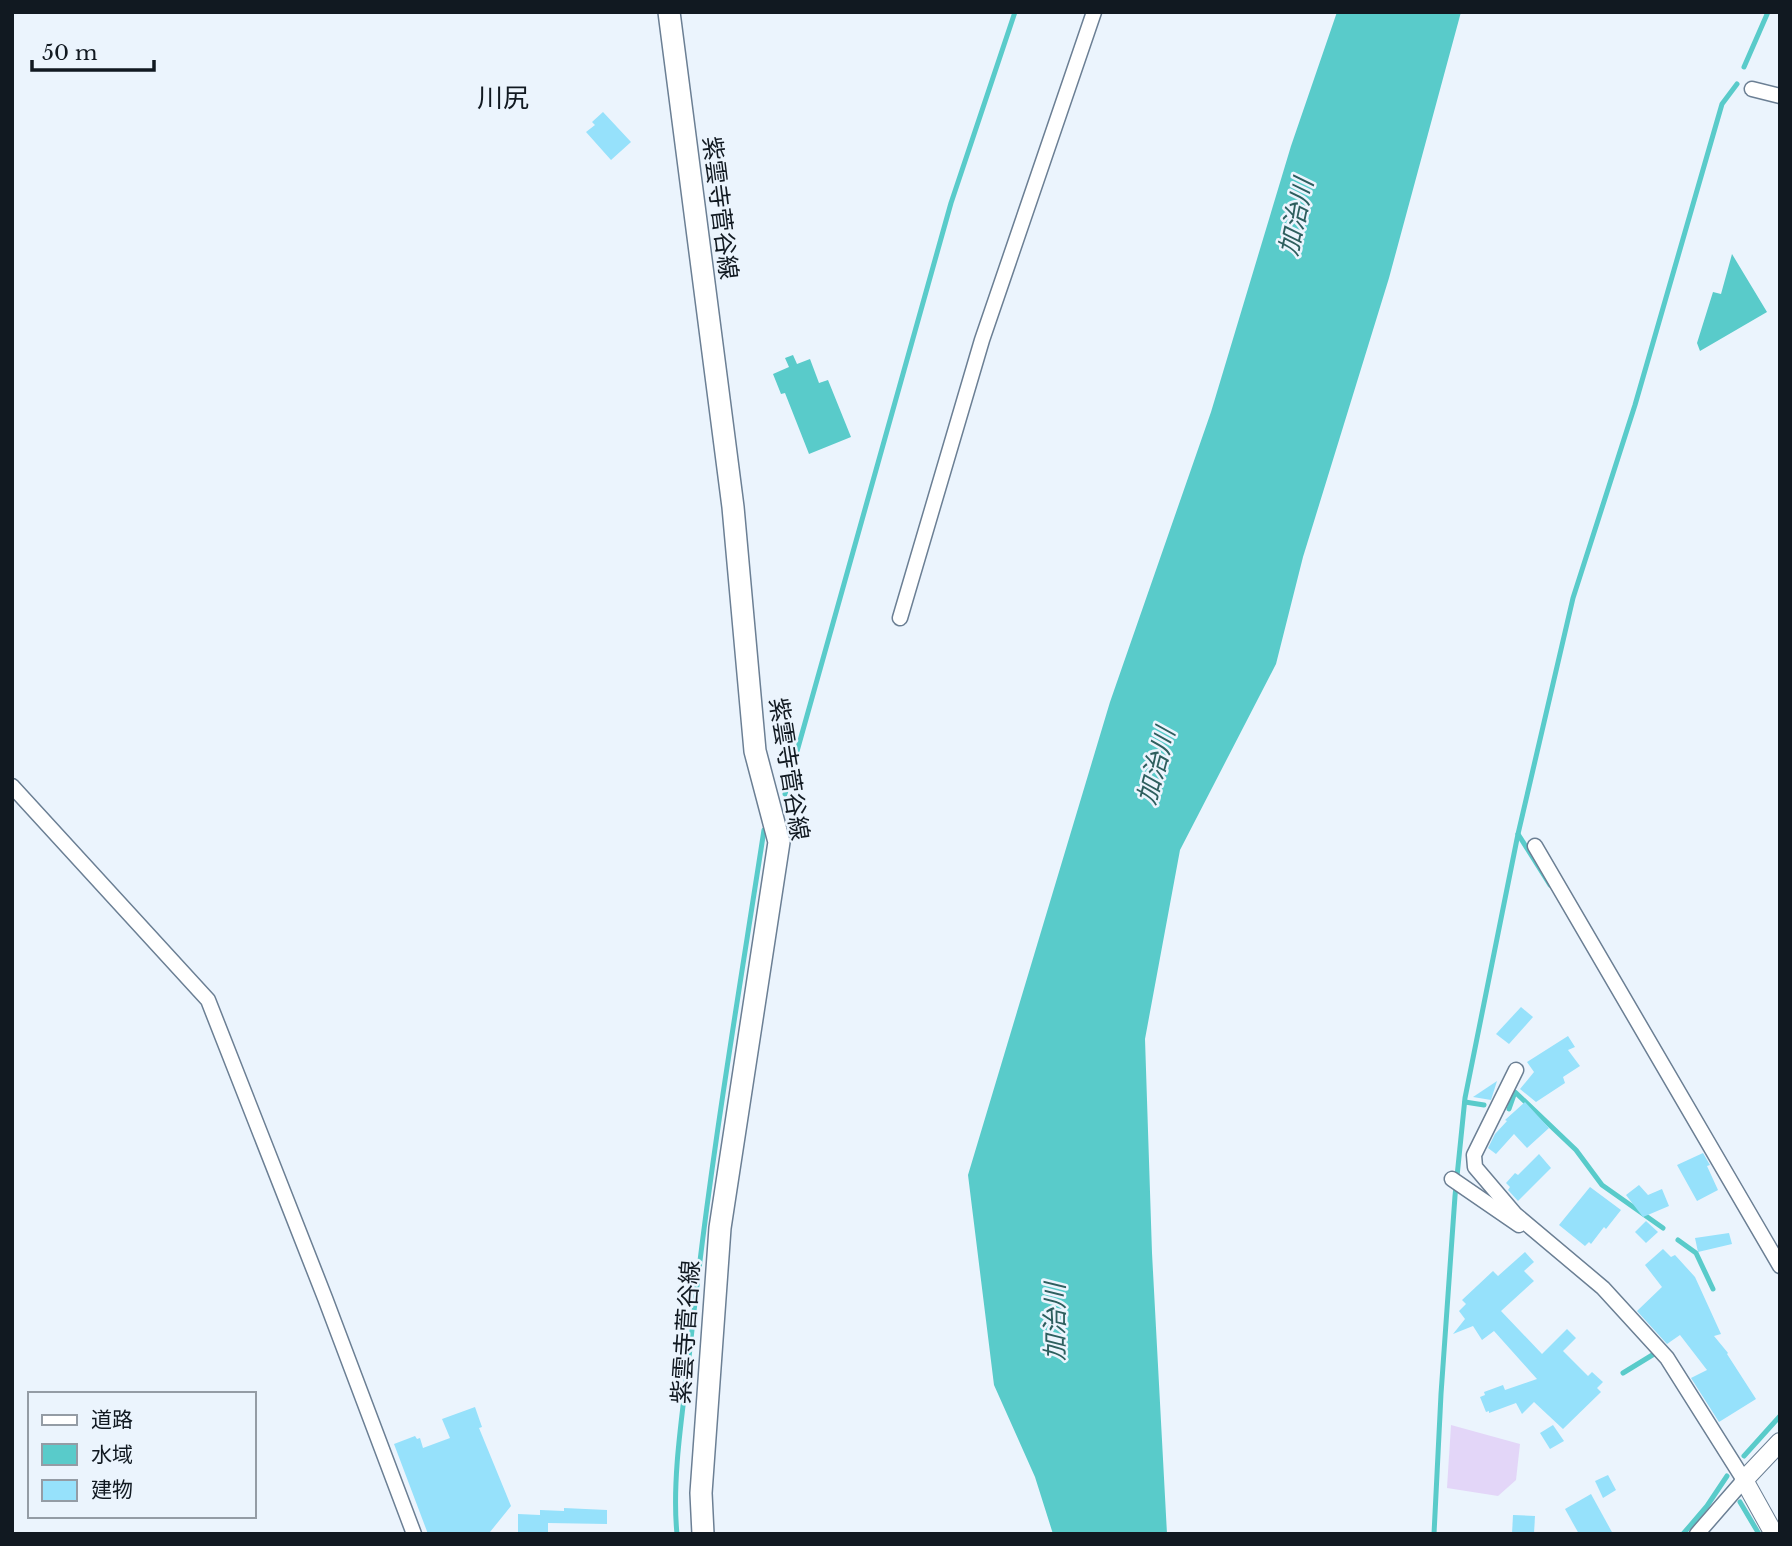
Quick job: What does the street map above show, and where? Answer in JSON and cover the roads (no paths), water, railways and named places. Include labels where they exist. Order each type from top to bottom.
[{"type":"main road","name":"紫雲寺菅谷線","points":[[669,12],[733,507],[755,751],[779,842],[720,1228],[701,1493],[703,1534]]},
{"type":"street","points":[[900,618],[982,340],[1094,12]]},
{"type":"street","points":[[1752,89],[1780,96]]},
{"type":"street","points":[[12,786],[208,1000],[326,1298],[414,1534]]},
{"type":"street","points":[[1535,846],[1780,1266]]},
{"type":"street","points":[[1516,1070],[1474,1155],[1475,1167],[1515,1213],[1603,1288],[1667,1358],[1744,1480],[1774,1534]]},
{"type":"street","points":[[1458,1183],[1517,1224],[1533,1230]]},
{"type":"street","points":[[1697,1534],[1780,1442]]},
{"type":"water","name":"加治川","points":[[1337,12],[1461,12],[1389,278],[1303,557],[1276,664],[1180,850],[1145,1039],[1152,1253],[1167,1534],[1053,1534],[1035,1477],[994,1385],[968,1175],[1110,702],[1211,412],[1291,146]]},
{"type":"water","points":[[1732,254],[1767,312],[1700,351],[1697,343],[1713,292],[1721,294]]},
{"type":"water","points":[[793,355],[797,364],[810,359],[819,383],[828,380],[851,437],[809,454],[785,393],[781,394],[773,374],[789,367],[785,358]]},
{"type":"waterway","points":[[785,794],[951,203],[1015,12]]},
{"type":"waterway","points":[[1744,67],[1768,12]]},
{"type":"waterway","points":[[1434,1534],[1455,1196],[1465,1098],[1518,834],[1573,598],[1635,405],[1722,104],[1737,84]]},
{"type":"waterway","points":[[677,1534],[677,1462],[698,1275],[724,1084],[764,830]]},
{"type":"waterway","points":[[1518,834],[1550,885]]},
{"type":"waterway","points":[[1509,1109],[1515,1092],[1576,1150],[1602,1185],[1663,1228]]},
{"type":"waterway","points":[[1465,1102],[1484,1105]]},
{"type":"waterway","points":[[1678,1240],[1696,1253],[1713,1289]]},
{"type":"waterway","points":[[1623,1373],[1654,1354]]},
{"type":"waterway","points":[[1744,1456],[1780,1416]]},
{"type":"waterway","points":[[1683,1534],[1707,1506],[1727,1476]]},
{"type":"waterway","points":[[1740,1502],[1759,1534]]},
{"type":"district","name":"川尻","points":[[503,98]]}]
